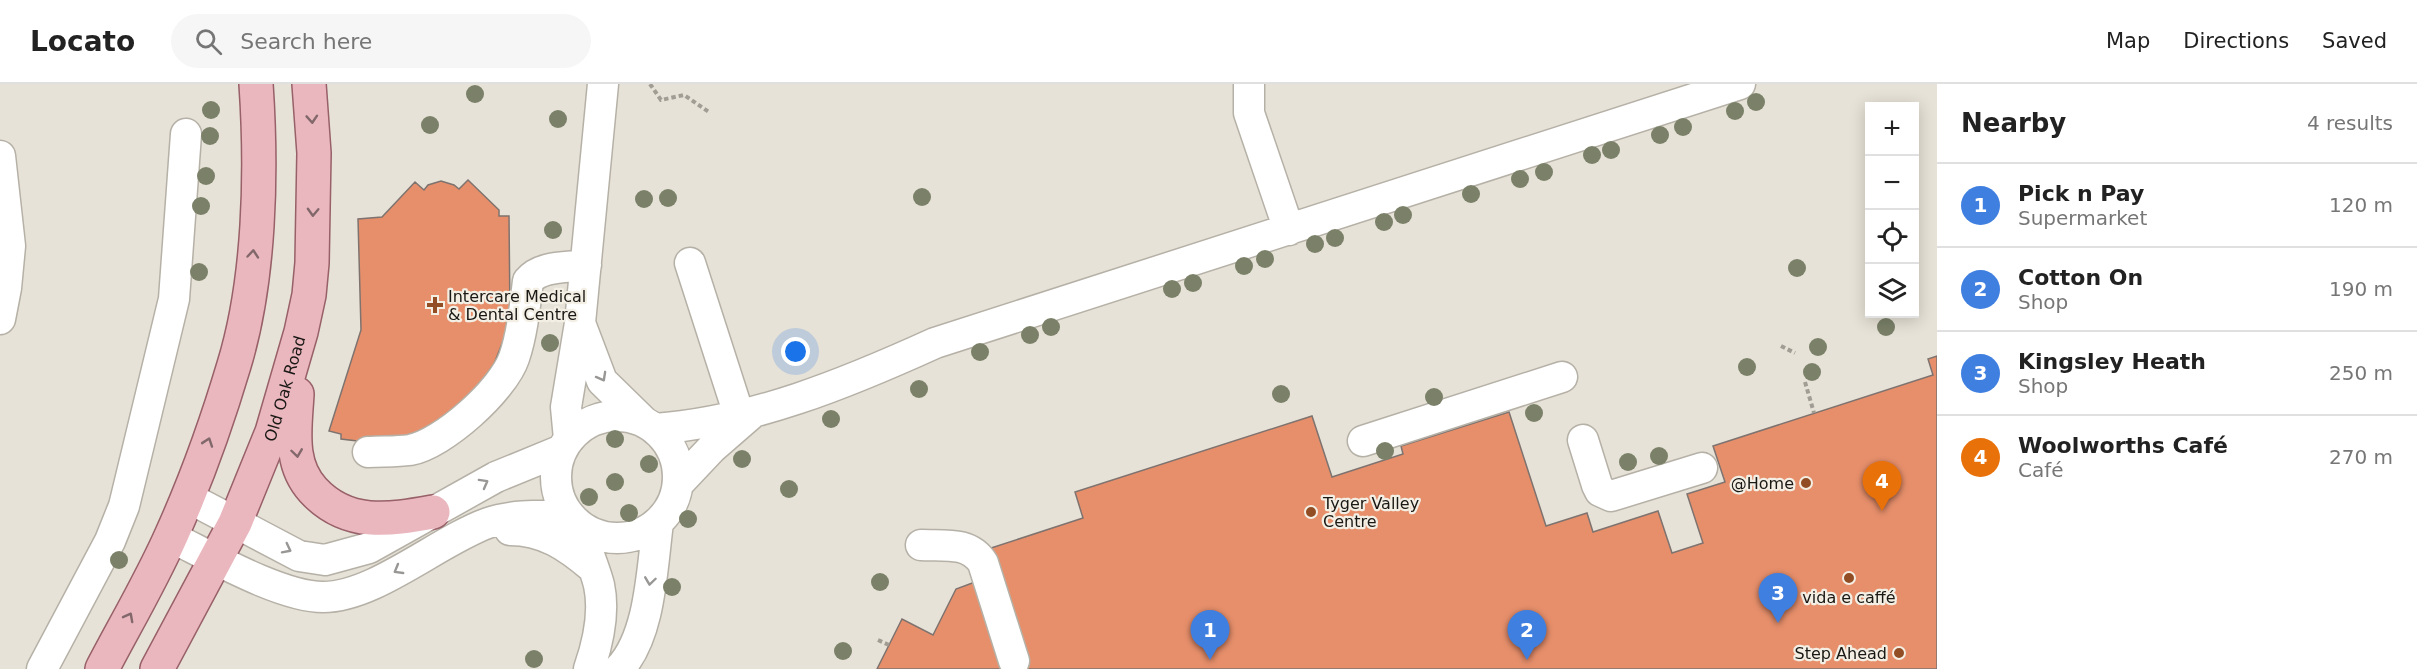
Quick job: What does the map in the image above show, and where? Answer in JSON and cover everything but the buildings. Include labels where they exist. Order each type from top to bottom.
[{"type":"main road","points":[[102,669],[171,537],[235,364],[247,304],[257,215],[259,133],[256,84]]},
{"type":"main road","name":"Old Oak Road","points":[[157,669],[235,523],[272,432],[301,332],[309,295],[312,263],[314,153],[309,84]]},
{"type":"main road","points":[[301,332],[295,437],[298,465],[310,487],[334,509],[356,516],[405,517],[433,512]]},
{"type":"street","points":[[565,445],[566,407],[580,323],[603,84]]},
{"type":"street","points":[[1249,84],[1250,113],[1289,230]]},
{"type":"street","points":[[589,669],[601,621],[598,585],[575,522],[562,505],[556,484],[557,464],[565,445],[580,428],[600,418],[623,416],[650,426],[694,426],[747,413],[867,375],[935,343],[1740,84]]},
{"type":"street","points":[[42,669],[110,541],[124,506],[174,299],[186,135]]},
{"type":"street","points":[[0,156],[10,246],[0,319]]},
{"type":"street","points":[[690,263],[747,413]]},
{"type":"street","points":[[368,452],[410,450],[439,439],[450,432],[485,398],[510,367],[515,352],[528,281],[532,276],[539,271],[586,265]]},
{"type":"street","points":[[171,537],[289,591],[324,597],[360,589],[386,577],[458,535],[505,518],[575,522],[595,535],[623,538],[637,536],[658,523],[672,505],[678,484],[676,459],[670,447],[602,381],[580,323]]},
{"type":"street","points":[[1363,441],[1562,377]]},
{"type":"street","points":[[678,484],[747,413]]},
{"type":"street","points":[[1582,440],[1597,485],[1600,490],[1611,496],[1702,468]]},
{"type":"street","points":[[187,497],[299,556],[325,560],[343,557],[369,548],[496,477],[565,445]]},
{"type":"street","points":[[619,669],[632,651],[643,622],[658,523]]},
{"type":"street","points":[[438,547],[494,532],[523,530],[553,538],[592,567]]},
{"type":"street","points":[[921,545],[960,546],[979,556],[1014,661]]},
{"type":"path","points":[[650,84],[661,100],[684,95],[709,112]]},
{"type":"path","points":[[1781,346],[1795,353]]},
{"type":"path","points":[[1805,382],[1814,413]]},
{"type":"path","points":[[878,640],[889,645]]},
{"type":"place","name":"Intercare Medical & Dental Centre","points":[[435,305]]},
{"type":"place","name":"@Home","points":[[1806,483]]},
{"type":"place","name":"Woolworths Café","points":[[1882,511]]},
{"type":"place","name":"Tyger Valley Centre","points":[[1311,512]]},
{"type":"place","name":"vida e caffé","points":[[1849,578]]},
{"type":"place","name":"Kingsley Heath","points":[[1778,623]]},
{"type":"place","name":"Step Ahead","points":[[1899,653]]},
{"type":"place","name":"Pick n Pay","points":[[1210,660]]},
{"type":"place","name":"Cotton On","points":[[1527,660]]}]
